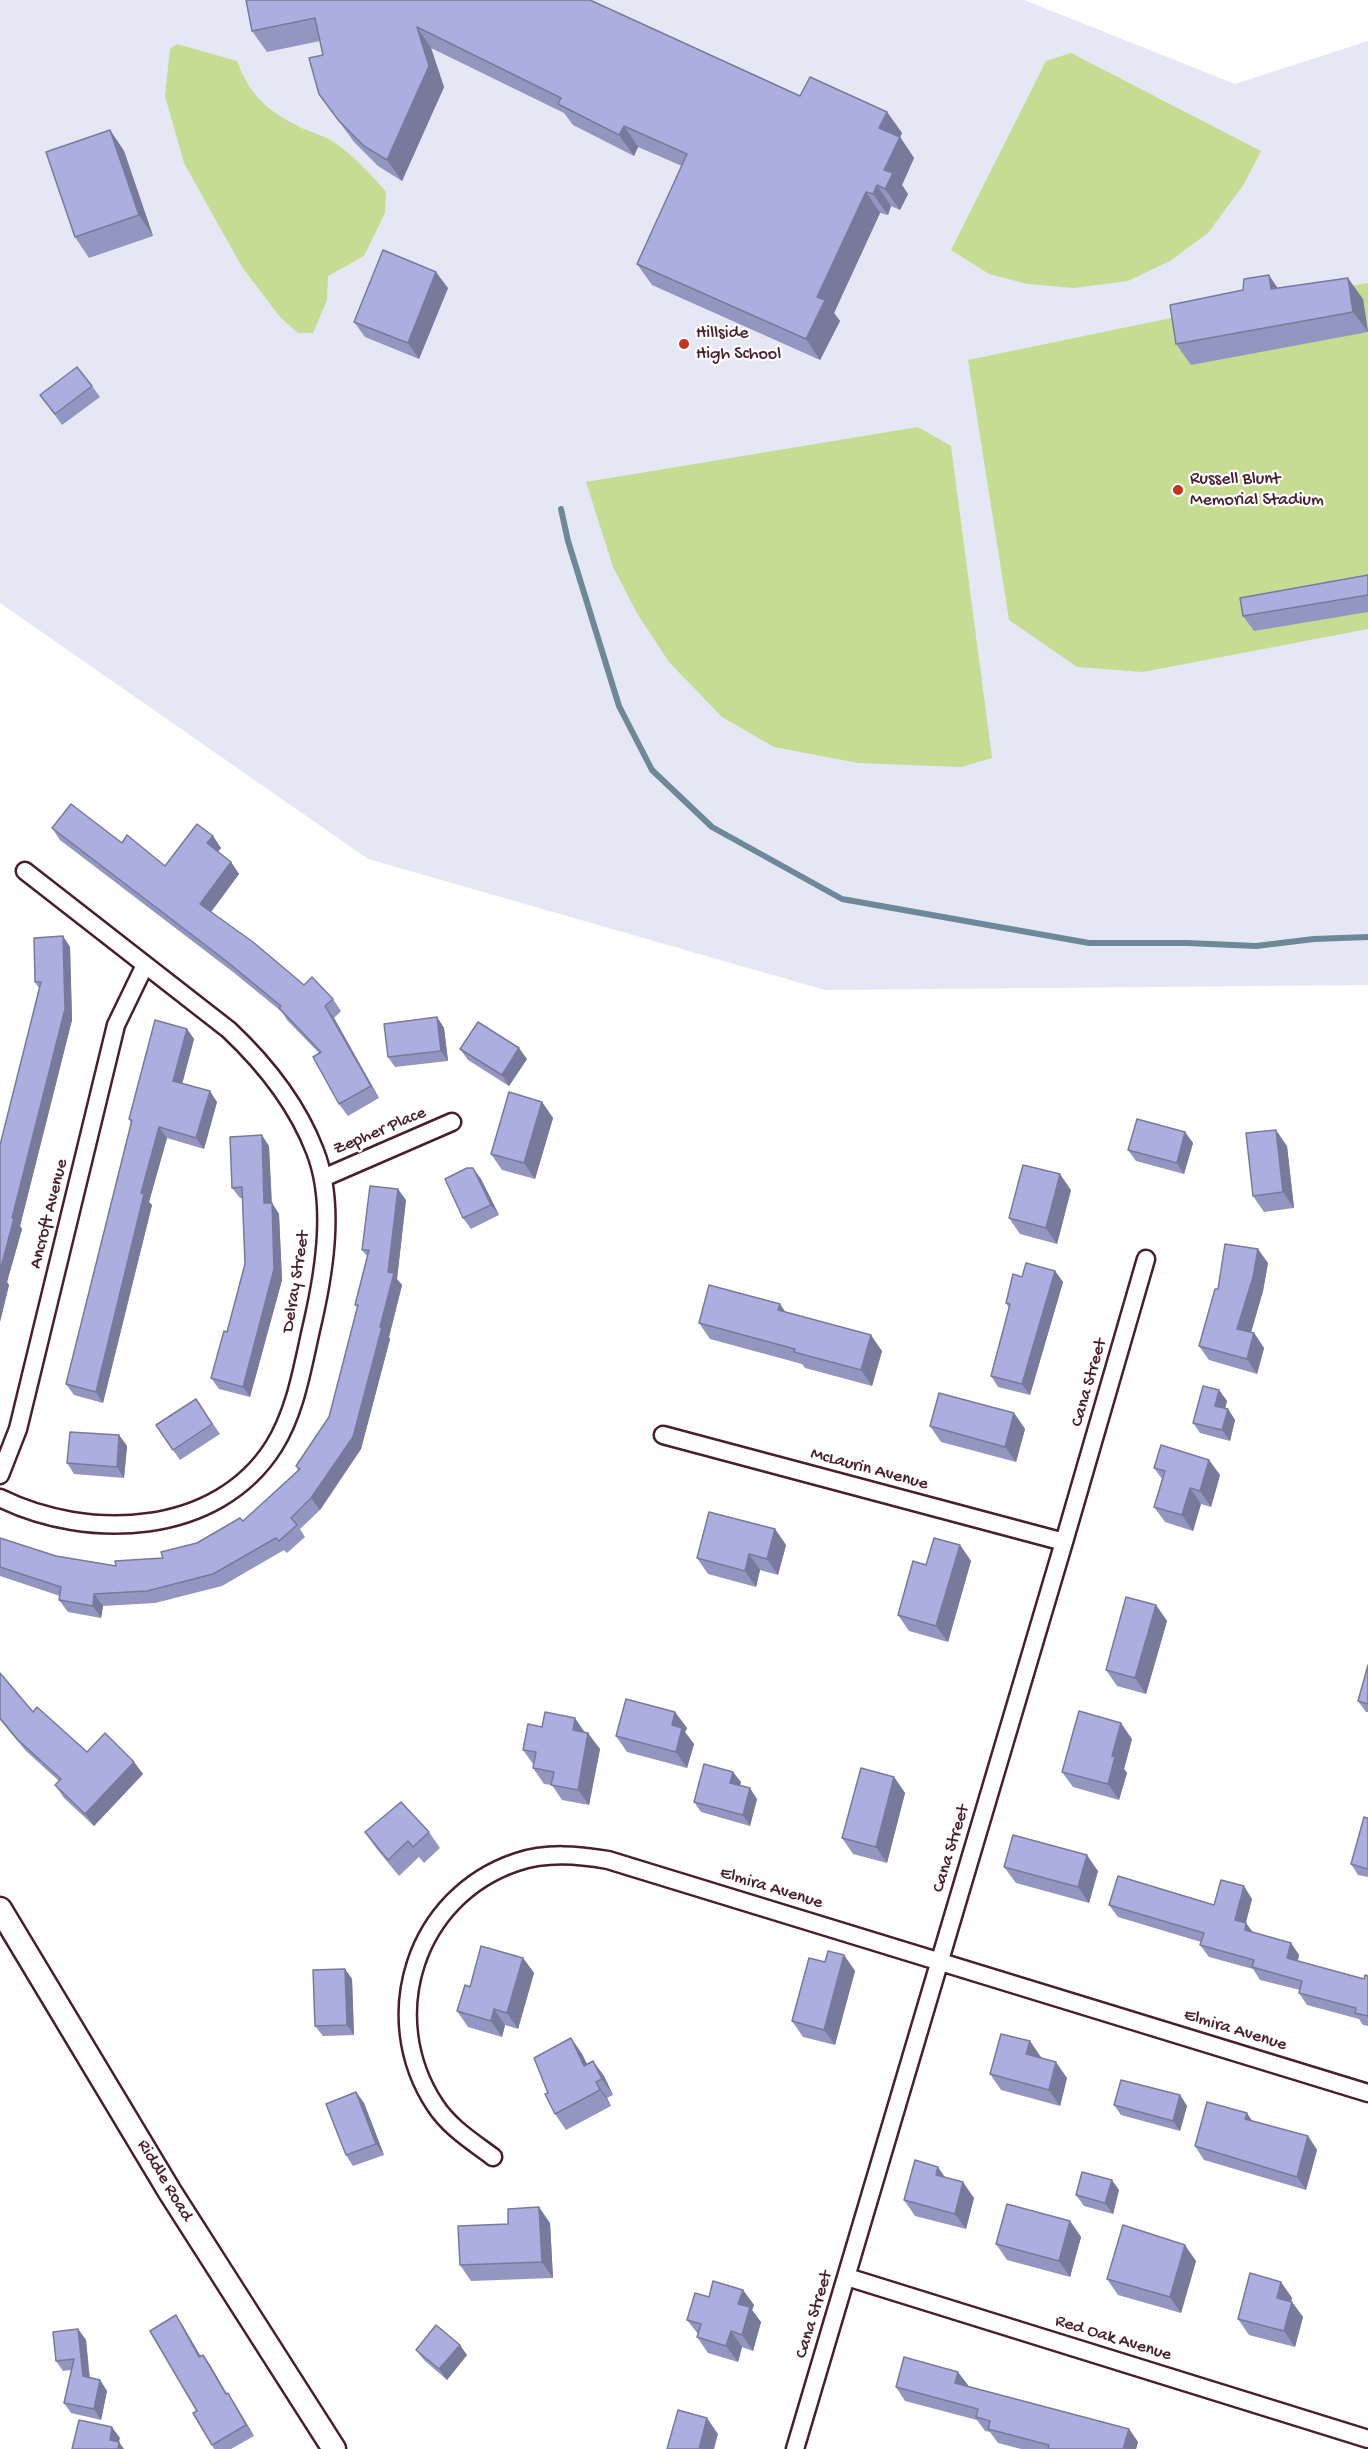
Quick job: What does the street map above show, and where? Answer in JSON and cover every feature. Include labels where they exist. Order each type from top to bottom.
[{"type":"main road","name":"Riddle Road","points":[[0,1909],[170,2192],[334,2449]]},
{"type":"street","name":"Delray Street","points":[[0,1498],[47,1517],[115,1524],[150,1522],[192,1512],[238,1485],[260,1465],[274,1446],[288,1418],[314,1316],[326,1221],[323,1178],[316,1152],[303,1125],[258,1058],[229,1030],[25,871]]},
{"type":"street","name":"Ancroft Avenue","points":[[0,1475],[18,1429],[116,1025],[145,965]]},
{"type":"street","name":"Zepher Place","points":[[323,1178],[452,1122]]},
{"type":"street","name":"Cana Street","points":[[795,2449],[1146,1259]]},
{"type":"street","name":"McLaurin Avenue","points":[[663,1436],[1064,1542]]},
{"type":"street","name":"Elmira Avenue","points":[[493,2157],[455,2128],[437,2108],[427,2091],[411,2048],[407,2010],[413,1968],[430,1931],[458,1898],[499,1870],[518,1862],[561,1855],[608,1860],[1368,2093]]},
{"type":"street","name":"Red Oak Avenue","points":[[847,2277],[1368,2439]]},
{"type":"shaded area","name":"Hillside High School","points":[[0,0],[1024,0],[1235,84],[1368,41],[1368,985],[825,990],[368,859],[0,603]]},
{"type":"green space","points":[[177,44],[237,61],[252,91],[266,105],[294,124],[339,146],[361,165],[386,192],[385,213],[364,256],[328,276],[327,300],[313,333],[298,333],[280,317],[242,267],[184,163],[165,96],[170,49]]},
{"type":"green space","points":[[1071,53],[1261,151],[1244,184],[1208,233],[1170,261],[1128,281],[1074,288],[1028,284],[989,274],[951,250],[1046,61]]},
{"type":"green space","name":"Russell Blunt Memorial Stadium","points":[[1368,283],[1368,629],[1143,672],[1077,667],[1009,620],[968,360],[1258,300]]},
{"type":"green space","points":[[918,427],[951,446],[992,758],[961,767],[858,763],[774,747],[722,717],[669,662],[638,615],[613,567],[586,482]]},
{"type":"building","points":[[246,0],[590,0],[800,96],[810,77],[887,112],[879,128],[900,137],[884,170],[893,173],[885,189],[877,185],[873,194],[866,192],[817,297],[825,300],[806,339],[637,264],[687,154],[624,126],[619,135],[558,104],[561,98],[417,27],[429,66],[387,160],[364,146],[339,121],[319,94],[309,58],[323,55],[315,18],[252,31]]},
{"type":"building","points":[[110,130],[139,215],[75,237],[46,152]]},
{"type":"building","points":[[383,250],[436,272],[408,343],[354,322]]},
{"type":"building","points":[[1269,275],[1271,289],[1348,278],[1353,312],[1176,344],[1170,305],[1243,290],[1244,279]]},
{"type":"building","points":[[77,367],[92,386],[55,414],[40,395]]},
{"type":"building","points":[[1368,575],[1368,595],[1243,616],[1240,598]]},
{"type":"building","points":[[71,804],[122,843],[127,835],[165,866],[197,824],[213,836],[207,843],[231,862],[200,904],[253,942],[304,985],[312,977],[333,999],[325,1006],[371,1086],[339,1104],[313,1057],[321,1052],[279,1008],[281,1006],[225,960],[52,828]]},
{"type":"building","points":[[63,936],[65,1009],[0,1271],[0,1145],[41,982],[35,982],[34,938]]},
{"type":"building","points":[[437,1017],[441,1051],[388,1057],[384,1024]]},
{"type":"building","points":[[155,1020],[187,1029],[173,1081],[210,1091],[196,1138],[159,1127],[141,1193],[144,1194],[96,1392],[66,1384]]},
{"type":"building","points":[[478,1022],[519,1048],[502,1075],[460,1049]]},
{"type":"building","points":[[509,1092],[542,1102],[524,1163],[491,1154]]},
{"type":"building","points":[[1137,1119],[1185,1132],[1177,1163],[1128,1150]]},
{"type":"building","points":[[1276,1130],[1283,1192],[1253,1196],[1246,1133]]},
{"type":"building","points":[[262,1135],[264,1203],[272,1203],[274,1269],[243,1387],[211,1378],[224,1331],[227,1332],[245,1264],[242,1187],[232,1188],[230,1137]]},
{"type":"building","points":[[1023,1165],[1060,1174],[1046,1228],[1009,1218]]},
{"type":"building","points":[[467,1168],[473,1168],[491,1205],[463,1218],[445,1179]]},
{"type":"building","points":[[370,1186],[398,1189],[388,1272],[394,1273],[353,1437],[311,1498],[291,1518],[297,1525],[279,1541],[276,1538],[213,1574],[147,1591],[94,1594],[93,1606],[59,1600],[61,1587],[0,1567],[0,1538],[56,1556],[116,1566],[115,1561],[163,1558],[161,1552],[197,1543],[240,1518],[243,1521],[300,1469],[296,1466],[329,1417],[358,1305],[355,1305],[369,1250],[362,1250]]},
{"type":"building","points":[[1225,1244],[1258,1249],[1253,1277],[1237,1329],[1254,1333],[1247,1359],[1199,1346],[1215,1289],[1218,1289]]},
{"type":"building","points":[[1026,1263],[1055,1271],[1022,1384],[991,1376],[1010,1304],[1006,1303],[1013,1274],[1022,1277]]},
{"type":"building","points":[[709,1285],[780,1304],[778,1310],[871,1335],[861,1370],[699,1323]]},
{"type":"building","points":[[1203,1386],[1219,1390],[1215,1406],[1228,1409],[1222,1430],[1193,1423]]},
{"type":"building","points":[[939,1393],[1014,1413],[1005,1447],[930,1426]]},
{"type":"building","points":[[196,1399],[212,1424],[173,1450],[156,1425]]},
{"type":"building","points":[[70,1432],[119,1435],[117,1467],[67,1463]]},
{"type":"building","points":[[1161,1445],[1209,1460],[1200,1491],[1190,1488],[1182,1515],[1154,1507],[1165,1471],[1154,1468]]},
{"type":"building","points":[[709,1512],[775,1529],[767,1559],[749,1554],[745,1571],[697,1558]]},
{"type":"building","points":[[934,1538],[960,1545],[936,1626],[898,1615],[913,1561],[926,1565]]},
{"type":"building","points":[[1126,1597],[1156,1605],[1135,1678],[1106,1670]]},
{"type":"building","points":[[1368,1665],[1368,1704],[1358,1701]]},
{"type":"building","points":[[0,1673],[33,1712],[37,1707],[87,1752],[105,1733],[134,1762],[85,1814],[55,1785],[61,1779],[17,1739],[0,1718]]},
{"type":"building","points":[[626,1699],[675,1712],[672,1725],[682,1728],[676,1752],[616,1736]]},
{"type":"building","points":[[1079,1711],[1121,1723],[1112,1756],[1115,1757],[1108,1784],[1062,1772]]},
{"type":"building","points":[[545,1712],[575,1718],[573,1730],[588,1733],[578,1790],[551,1785],[554,1772],[533,1768],[536,1752],[523,1750],[528,1724],[542,1727]]},
{"type":"building","points":[[704,1764],[733,1772],[730,1783],[750,1788],[743,1815],[694,1802]]},
{"type":"building","points":[[861,1768],[894,1777],[876,1847],[842,1838]]},
{"type":"building","points":[[401,1802],[429,1832],[413,1847],[408,1841],[388,1860],[365,1832]]},
{"type":"building","points":[[1364,1817],[1368,1818],[1368,1869],[1351,1864]]},
{"type":"building","points":[[1013,1835],[1087,1855],[1078,1887],[1004,1867]]},
{"type":"building","points":[[1118,1876],[1214,1905],[1221,1880],[1244,1886],[1235,1920],[1246,1923],[1245,1930],[1291,1943],[1287,1958],[1364,1979],[1365,1975],[1368,1976],[1368,2016],[1355,2013],[1356,2008],[1299,1993],[1302,1981],[1252,1967],[1254,1960],[1200,1945],[1204,1933],[1109,1905]]},
{"type":"building","points":[[481,1946],[523,1958],[507,2013],[494,2009],[491,2021],[457,2011],[465,1985],[470,1987]]},
{"type":"building","points":[[828,1951],[844,1955],[824,2030],[792,2021],[809,1958],[825,1962]]},
{"type":"building","points":[[345,1969],[347,2025],[315,2026],[313,1970]]},
{"type":"building","points":[[1001,2034],[1030,2041],[1026,2054],[1056,2062],[1049,2090],[990,2074]]},
{"type":"building","points":[[571,2038],[584,2066],[593,2061],[602,2079],[596,2082],[600,2090],[555,2114],[545,2094],[548,2093],[534,2058]]},
{"type":"building","points":[[1121,2080],[1180,2095],[1173,2121],[1114,2105]]},
{"type":"building","points":[[356,2092],[376,2144],[346,2155],[326,2104]]},
{"type":"building","points":[[1207,2102],[1247,2113],[1245,2119],[1308,2136],[1297,2177],[1195,2146]]},
{"type":"building","points":[[915,2160],[938,2167],[936,2175],[963,2182],[955,2214],[904,2200]]},
{"type":"building","points":[[1082,2172],[1112,2180],[1105,2203],[1076,2195]]},
{"type":"building","points":[[1007,2204],[1070,2221],[1059,2261],[996,2244]]},
{"type":"building","points":[[539,2207],[542,2262],[460,2265],[458,2226],[508,2224],[508,2209]]},
{"type":"building","points":[[1123,2225],[1185,2245],[1170,2297],[1107,2279]]},
{"type":"building","points":[[1250,2273],[1281,2282],[1277,2298],[1292,2302],[1284,2331],[1238,2319]]},
{"type":"building","points":[[713,2281],[743,2290],[738,2304],[750,2307],[742,2335],[731,2331],[726,2346],[697,2337],[701,2324],[687,2320],[695,2293],[709,2297]]},
{"type":"building","points":[[176,2315],[199,2357],[203,2355],[246,2425],[212,2445],[193,2413],[197,2411],[150,2331]]},
{"type":"building","points":[[436,2325],[460,2345],[439,2369],[416,2350]]},
{"type":"building","points":[[78,2329],[83,2376],[100,2380],[94,2409],[64,2403],[74,2359],[56,2361],[53,2332]]},
{"type":"building","points":[[904,2357],[958,2372],[955,2383],[1129,2429],[1123,2449],[1048,2449],[1049,2445],[988,2429],[990,2421],[976,2417],[978,2409],[896,2387]]},
{"type":"building","points":[[678,2410],[707,2418],[699,2449],[667,2449]]},
{"type":"building","points":[[79,2420],[112,2427],[110,2440],[119,2442],[118,2449],[72,2449]]},
{"type":"waterway","points":[[561,509],[568,541],[619,706],[652,770],[712,827],[842,899],[1089,943],[1256,946],[1314,939],[1368,937]]},
{"type":"place","name":"Hillside High School","points":[[684,344]]},
{"type":"place","name":"Russell Blunt Memorial Stadium","points":[[1178,490]]}]
